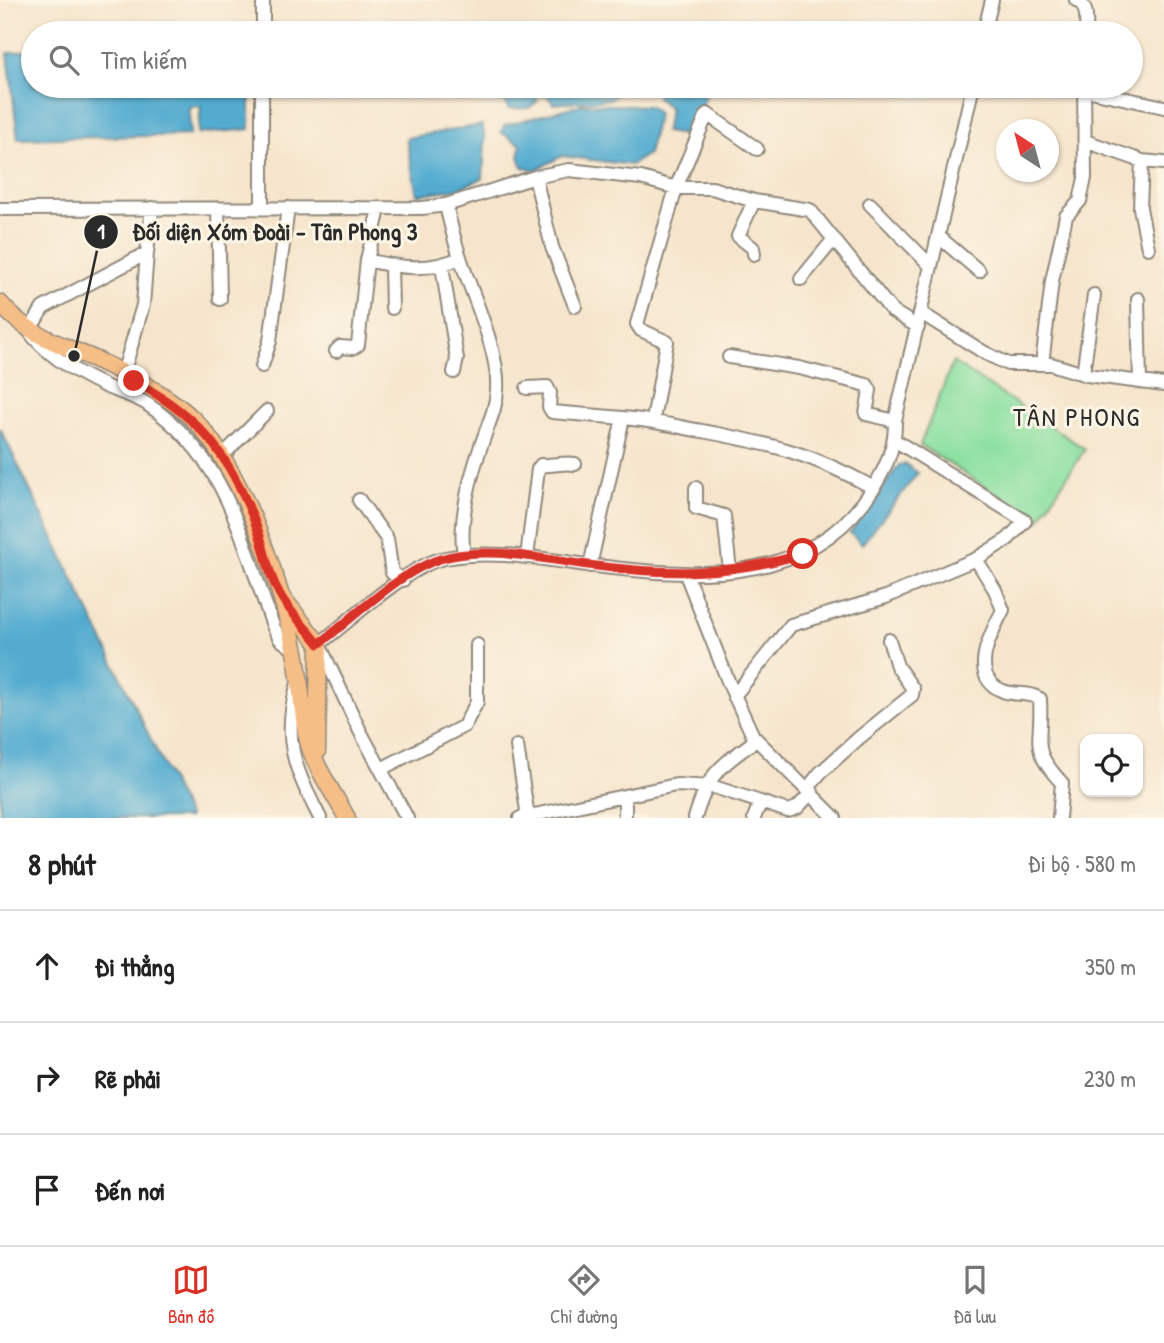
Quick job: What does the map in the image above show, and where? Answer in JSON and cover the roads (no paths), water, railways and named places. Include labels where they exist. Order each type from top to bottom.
[{"type":"main road","points":[[0,303],[29,331],[128,377],[186,413],[222,456],[258,532],[277,590],[295,650],[307,739],[347,818]]},
{"type":"main road","points":[[277,590],[319,644],[317,761]]},
{"type":"street","points":[[263,0],[263,21]]},
{"type":"street","points":[[988,21],[992,0]]},
{"type":"street","points":[[1076,0],[1082,3],[1087,13],[1087,21]]},
{"type":"street","points":[[262,98],[262,208]]},
{"type":"street","points":[[407,818],[319,644],[420,567],[464,555],[527,557],[686,574],[730,571],[803,554],[829,538],[874,488],[896,440],[895,421],[970,98]]},
{"type":"street","points":[[1041,364],[1052,281],[1066,216],[1080,201],[1085,178],[1084,98]]},
{"type":"street","points":[[1126,98],[1164,107]]},
{"type":"street","points":[[653,420],[667,342],[641,330],[637,324],[676,188],[707,114],[757,149]]},
{"type":"street","points":[[1084,141],[1142,161],[1164,163]]},
{"type":"street","points":[[1142,161],[1140,208],[1147,247]]},
{"type":"street","points":[[0,209],[379,209],[446,205],[535,177],[569,170],[595,172],[641,178],[676,188],[712,188],[754,201],[810,210],[892,311],[918,327]]},
{"type":"street","points":[[535,177],[552,247],[575,306]]},
{"type":"street","points":[[754,201],[738,236],[753,248],[754,254]]},
{"type":"street","points":[[870,204],[930,265]]},
{"type":"street","points":[[446,205],[460,258],[477,300],[498,385],[495,414],[480,450],[469,493],[463,527],[464,555]]},
{"type":"street","points":[[92,378],[128,377],[143,305],[152,208]]},
{"type":"street","points":[[218,208],[220,299]]},
{"type":"street","points":[[262,366],[271,331],[288,208]]},
{"type":"street","points":[[336,352],[340,347],[353,348],[358,345],[367,260],[379,209]]},
{"type":"street","points":[[938,236],[979,271]]},
{"type":"street","points":[[801,279],[834,239]]},
{"type":"street","points":[[147,253],[43,307],[29,331],[52,353],[92,378],[147,405],[197,449]]},
{"type":"street","points":[[367,260],[391,266],[442,267],[460,258]]},
{"type":"street","points":[[391,266],[392,308]]},
{"type":"street","points":[[442,267],[457,359],[454,372]]},
{"type":"street","points":[[1083,373],[1094,295]]},
{"type":"street","points":[[1138,299],[1140,383]]},
{"type":"street","points":[[921,313],[1000,361],[1016,365],[1041,364],[1164,385]]},
{"type":"street","points":[[729,357],[799,368],[866,385],[870,390],[866,414],[895,421]]},
{"type":"street","points":[[527,388],[547,387],[552,412],[653,420],[788,448],[838,468],[874,488]]},
{"type":"street","points":[[222,456],[267,411]]},
{"type":"street","points":[[186,413],[197,449],[231,504],[274,628],[281,639],[295,650]]},
{"type":"street","points":[[590,565],[623,418]]},
{"type":"street","points":[[734,696],[791,625],[886,597],[976,559],[1008,539],[1026,521],[896,440]]},
{"type":"street","points":[[527,557],[538,469],[541,465],[554,466],[561,462],[575,464]]},
{"type":"street","points":[[696,488],[696,509],[724,516],[730,571]]},
{"type":"street","points":[[359,500],[387,539],[392,573],[402,580]]},
{"type":"street","points":[[976,559],[995,590],[1003,610],[986,645],[984,666],[990,684],[1005,692],[1032,694],[1040,699],[1038,749],[1041,760],[1062,783],[1059,818]]},
{"type":"street","points":[[686,574],[734,696],[756,740],[810,790],[835,818]]},
{"type":"street","points":[[517,746],[524,817],[556,815],[676,785],[705,786],[788,811],[797,808],[820,773],[912,695],[913,689],[897,666],[889,639]]},
{"type":"street","points":[[381,769],[464,726],[477,702],[477,645]]},
{"type":"street","points":[[299,680],[293,701],[292,755],[295,770],[320,818]]},
{"type":"street","points":[[695,818],[705,786],[715,771],[756,740]]},
{"type":"street","points":[[625,796],[625,818]]},
{"type":"street","points":[[754,818],[760,803]]},
{"type":"water","points":[[21,51],[21,98],[250,98],[250,129],[198,134],[201,106],[189,107],[190,135],[18,139],[8,53]]},
{"type":"water","points":[[503,98],[536,98],[538,101],[529,108],[508,109]]},
{"type":"water","points":[[549,98],[612,98],[611,99],[553,104]]},
{"type":"water","points":[[657,98],[705,98],[691,136],[665,132],[670,108]]},
{"type":"water","points":[[583,104],[650,106],[658,114],[648,154],[631,165],[562,156],[536,170],[523,167],[519,157],[521,145],[501,132],[505,125]]},
{"type":"water","points":[[482,125],[485,137],[483,178],[460,188],[417,195],[406,138]]},
{"type":"water","points":[[0,428],[189,818],[0,818]]},
{"type":"water","points":[[905,464],[918,473],[862,544],[850,533],[899,465]]},
{"type":"place","name":"Đối diện Xóm Đoài - Tân Phong 3","points":[[74,356]]},
{"type":"district","name":"TÂN PHONG","points":[[1077,417]]}]
